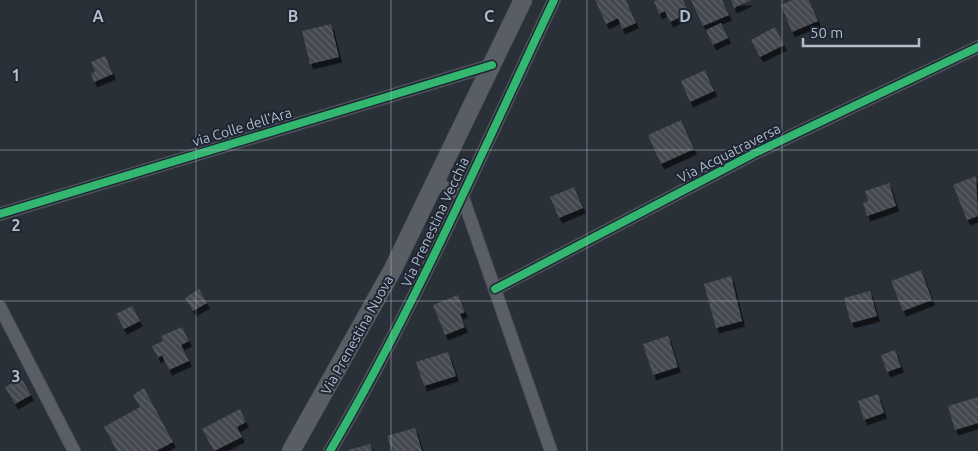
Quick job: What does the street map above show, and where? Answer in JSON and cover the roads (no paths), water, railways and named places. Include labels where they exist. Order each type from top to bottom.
[{"type":"main road","name":"Via Prenestina Nuova","points":[[292,451],[373,308],[436,183],[523,0]]},
{"type":"street","name":"Via Prenestina Vecchia","points":[[330,451],[405,313],[554,0]]},
{"type":"street","name":"Via Acquatraversa","points":[[495,289],[754,153],[978,47]]},
{"type":"street","name":"via Colle dell'Ara","points":[[0,214],[492,65]]},
{"type":"street","points":[[436,183],[462,195],[551,451]]},
{"type":"street","points":[[0,307],[74,451]]}]
